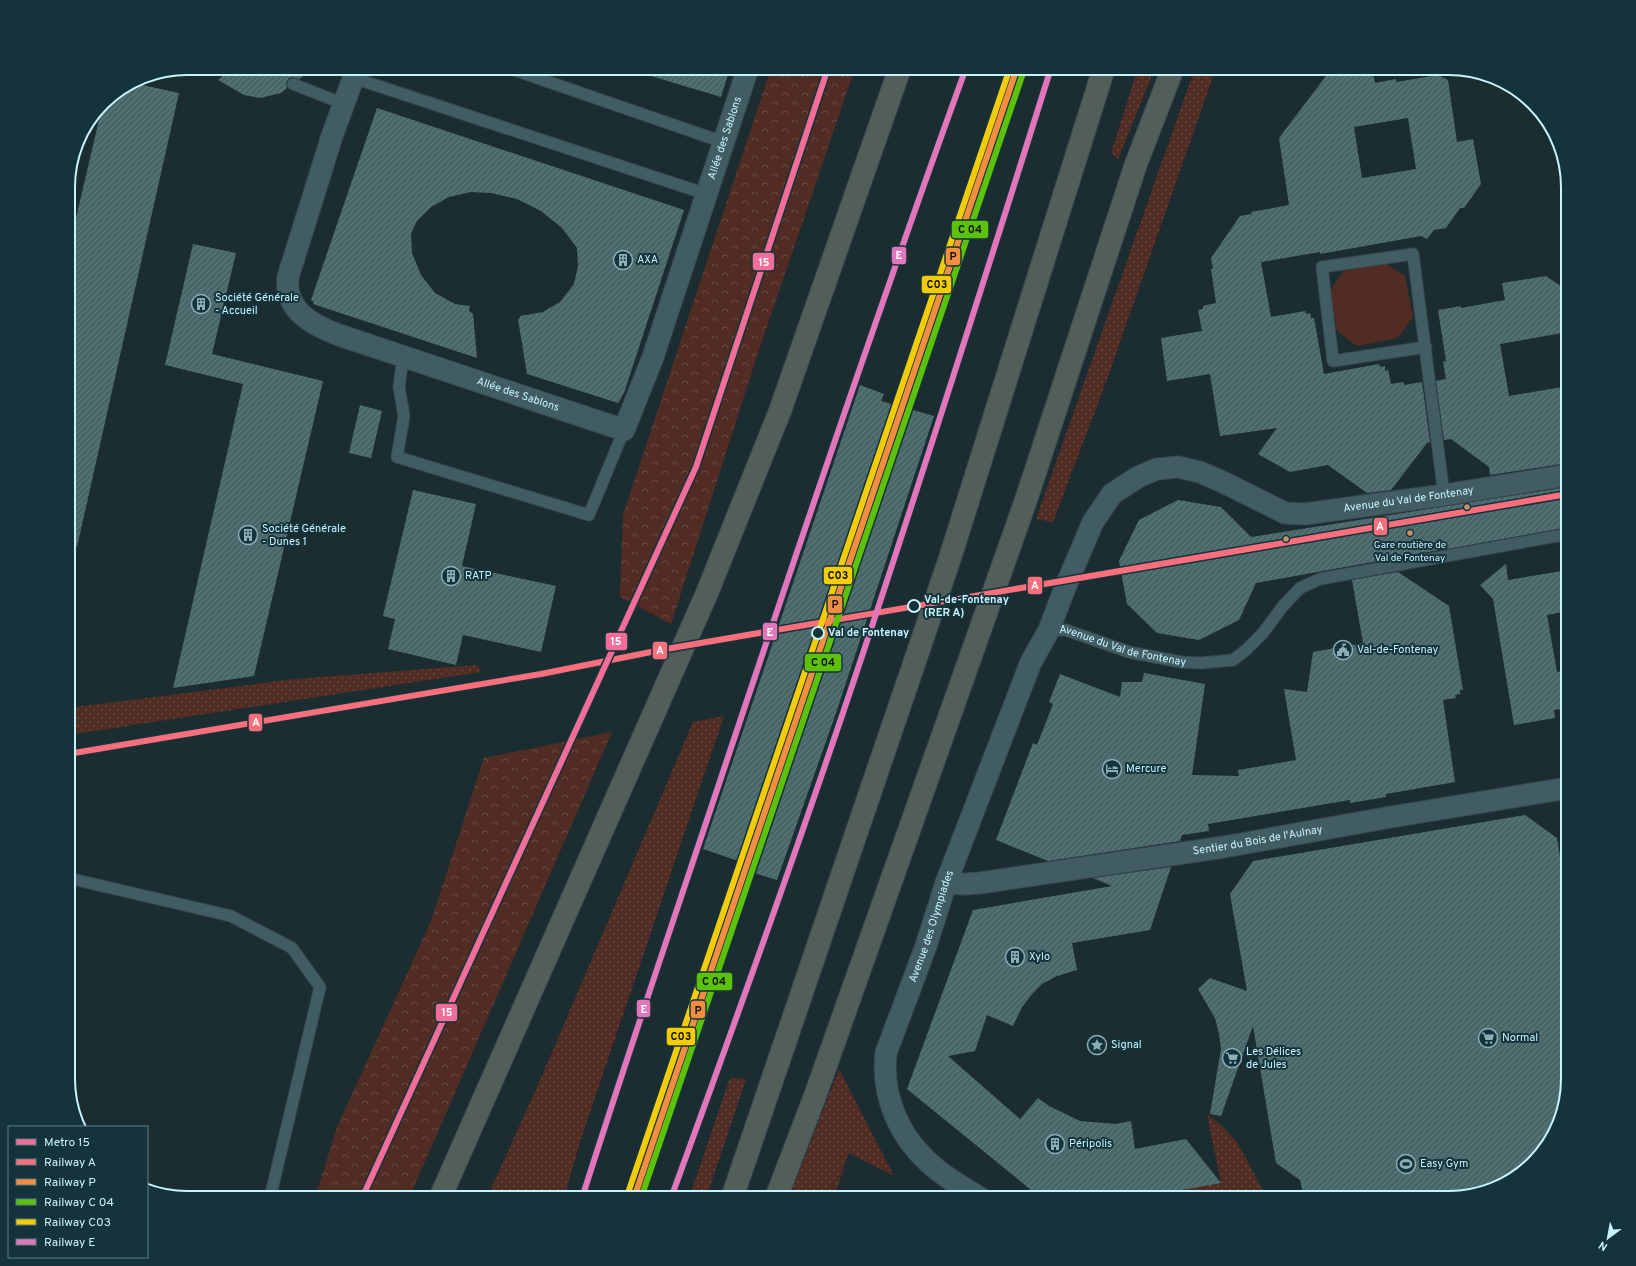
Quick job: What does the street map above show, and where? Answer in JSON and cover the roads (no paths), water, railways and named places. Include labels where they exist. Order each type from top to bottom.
[{"type":"highway","points":[[443,1191],[707,593],[780,411],[898,75]]},
{"type":"highway","points":[[734,1191],[950,558],[1102,75]]},
{"type":"highway","points":[[779,1191],[821,1081],[994,592],[1026,500],[1136,164],[1170,75]]},
{"type":"street","name":"Allée des Sablons","points":[[355,75],[333,133],[288,277],[288,294],[299,312],[310,322],[339,335],[624,430],[653,357],[746,75]]},
{"type":"street","name":"Avenue du Val de Fontenay","points":[[1049,630],[1064,590],[1093,522],[1104,503],[1120,488],[1138,477],[1157,469],[1178,467],[1200,472],[1243,491],[1273,508],[1285,513],[1295,514],[1355,508],[1561,476]]},
{"type":"street","name":"Avenue des Olympiades","points":[[969,1191],[934,1168],[920,1154],[898,1123],[891,1106],[886,1083],[886,1053],[926,946],[946,883],[1031,662],[1049,630]]},
{"type":"street","name":"Sentier du Bois de l'Aulnay","points":[[946,883],[980,883],[1224,847],[1561,789]]},
{"type":"lane","points":[[362,75],[706,194]]},
{"type":"lane","points":[[528,75],[723,142]]},
{"type":"lane","points":[[293,84],[344,104]]},
{"type":"lane","points":[[1426,348],[1333,362],[1322,267],[1413,254],[1426,348],[1444,495]]},
{"type":"lane","points":[[403,357],[399,387],[404,416],[397,457],[589,515],[624,430]]},
{"type":"lane","name":"Avenue du Val de Fontenay","points":[[1049,630],[1066,630],[1129,652],[1181,662],[1201,663],[1233,660],[1246,650],[1263,633],[1283,606],[1300,588],[1320,579],[1561,535]]},
{"type":"lane","points":[[75,880],[231,916],[292,948],[320,987],[272,1191]]},
{"type":"metro line","name":"15","points":[[365,1191],[696,467],[826,75]]},
{"type":"rail line","name":"E","points":[[584,1191],[618,1085],[817,492],[905,237],[963,75]]},
{"type":"rail line","name":"C03","points":[[629,1191],[1008,75]]},
{"type":"rail line","name":"P","points":[[636,1191],[1015,75]]},
{"type":"rail line","name":"E","points":[[674,1191],[762,947],[849,695],[977,304],[1049,75]]},
{"type":"rail line","name":"A","points":[[75,753],[541,674],[666,649],[1561,495]]},
{"type":"place","name":"AXA","points":[[623,260]]},
{"type":"place","name":"Société Générale - Accueil","points":[[201,304]]},
{"type":"place","name":"Gare routière de Val de Fontenay","points":[[1410,533]]},
{"type":"place","name":"Société Générale - Dunes 1","points":[[248,535]]},
{"type":"place","name":"RATP","points":[[451,576]]},
{"type":"place","name":"Val-de-Fontenay (RER A)","points":[[914,606]]},
{"type":"place","name":"Val de Fontenay","points":[[818,633]]},
{"type":"place","name":"Val-de-Fontenay","points":[[1343,650]]},
{"type":"place","name":"Mercure","points":[[1112,769]]},
{"type":"place","name":"Xylo","points":[[1015,957]]},
{"type":"place","name":"Normal","points":[[1488,1038]]},
{"type":"place","name":"Signal","points":[[1097,1045]]},
{"type":"place","name":"Les Délices de Jules","points":[[1232,1058]]},
{"type":"place","name":"Péripolis","points":[[1055,1144]]},
{"type":"place","name":"Easy Gym","points":[[1406,1164]]}]
